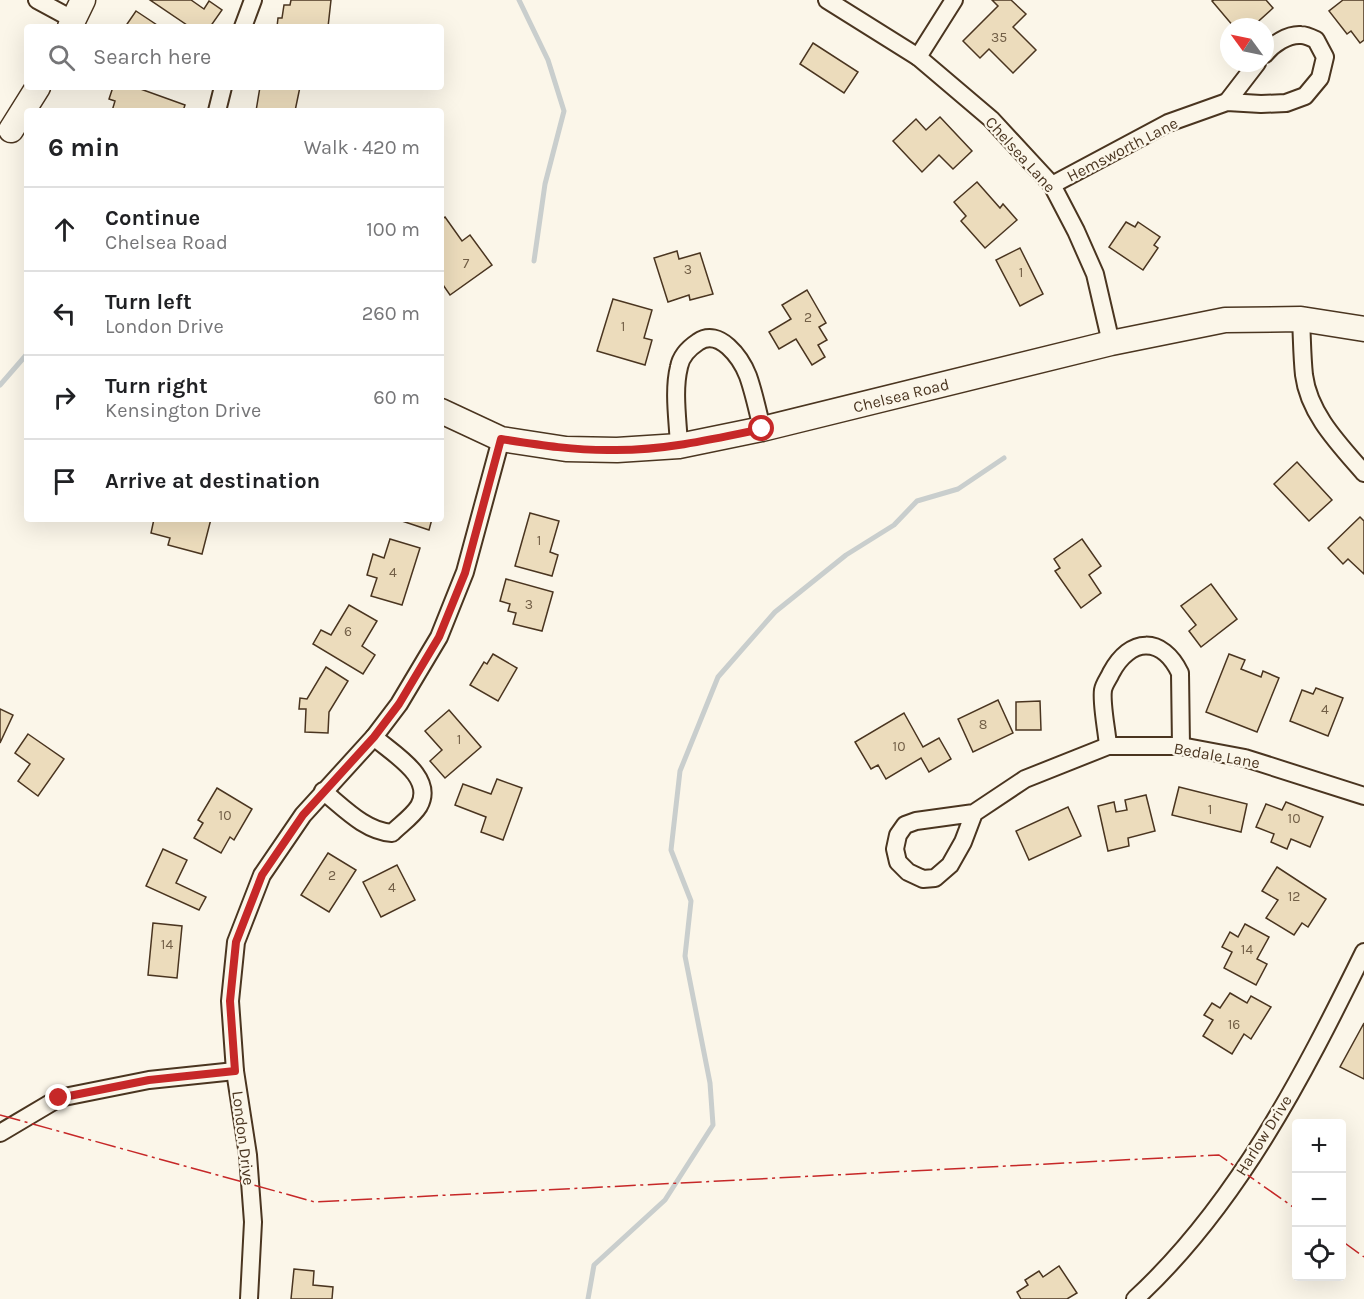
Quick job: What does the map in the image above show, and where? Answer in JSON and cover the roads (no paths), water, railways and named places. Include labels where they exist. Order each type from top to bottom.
[{"type":"street","points":[[37,0],[76,16]]},
{"type":"street","points":[[244,24],[253,0]]},
{"type":"street","name":"Chelsea Lane","points":[[827,0],[918,57],[991,118],[1052,185],[1095,274],[1111,343]]},
{"type":"street","points":[[918,57],[954,0]]},
{"type":"street","name":"Hemsworth Lane","points":[[1052,185],[1168,123],[1227,102],[1286,103],[1305,96],[1320,78],[1325,57],[1316,40],[1301,35],[1274,45]]},
{"type":"street","points":[[1227,102],[1250,72]]},
{"type":"street","points":[[26,108],[36,90]]},
{"type":"street","points":[[218,108],[222,90]]},
{"type":"street","points":[[13,132],[24,112]]},
{"type":"street","points":[[1302,319],[1304,377],[1316,412],[1364,473]]},
{"type":"street","name":"Chelsea Road","points":[[444,412],[501,439],[566,449],[616,450],[680,446],[762,429],[1111,343],[1225,320],[1302,319],[1364,329]]},
{"type":"street","points":[[680,446],[677,395],[679,366],[687,349],[702,339],[717,339],[729,346],[747,375],[762,429]]},
{"type":"street","name":"London Drive","points":[[249,1299],[253,1222],[249,1155],[235,1071],[230,1001],[236,942],[262,875],[303,815],[374,737],[399,704],[439,637],[465,573],[501,439]]},
{"type":"street","points":[[1108,746],[1103,689],[1118,660],[1129,650],[1143,644],[1166,653],[1180,673],[1181,746]]},
{"type":"street","points":[[323,791],[369,827],[379,832],[392,833],[419,807],[423,790],[419,777],[374,737]]},
{"type":"street","name":"Bedale Lane","points":[[974,813],[963,842],[950,865],[935,878],[922,879],[908,872],[898,862],[895,849],[898,835],[905,825],[916,821],[974,813],[1025,779],[1108,746],[1181,746],[1245,758],[1364,796]]},
{"type":"street","name":"Harlow Drive","points":[[1135,1299],[1160,1276],[1228,1192],[1274,1122],[1364,952]]},
{"type":"street","points":[[0,1132],[59,1098],[149,1080],[235,1071]]},
{"type":"waterway","points":[[519,0],[548,60],[564,111],[545,184],[534,261]]},
{"type":"waterway","points":[[0,385],[24,357]]},
{"type":"waterway","points":[[588,1299],[594,1265],[665,1200],[713,1125],[710,1083],[685,956],[691,901],[671,850],[680,771],[718,677],[775,612],[846,555],[894,525],[917,501],[958,489],[1004,458]]}]
